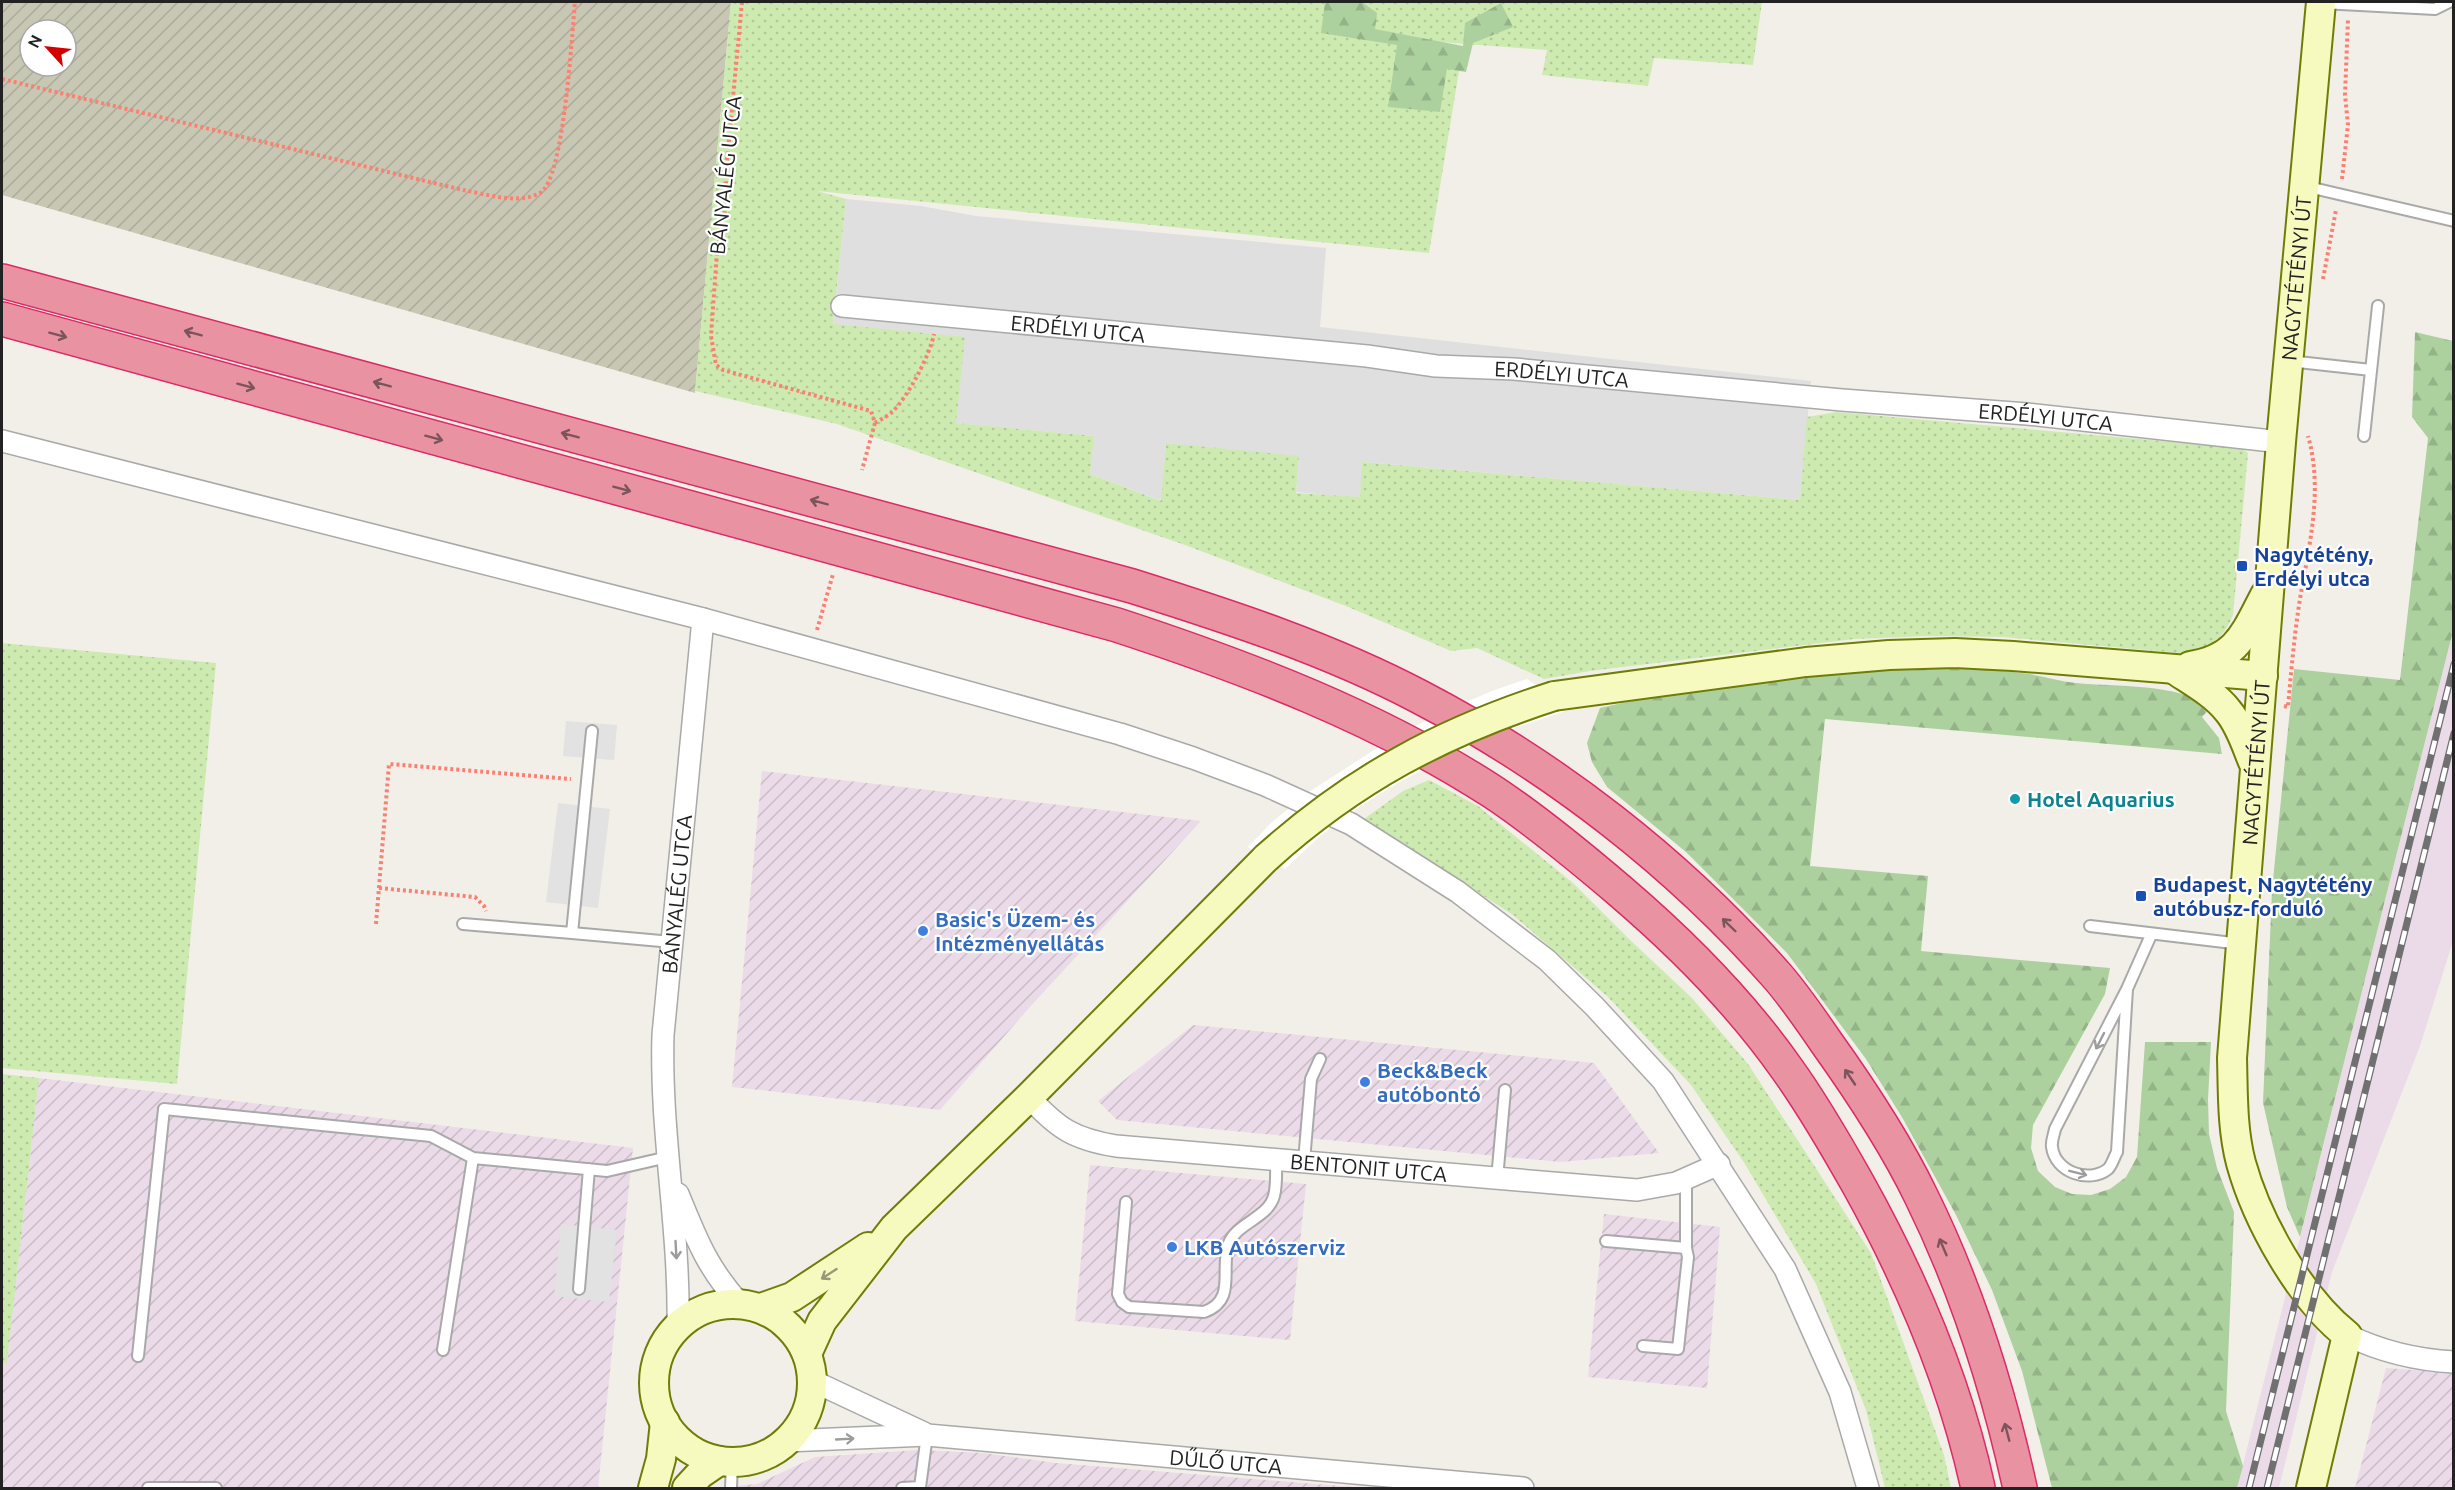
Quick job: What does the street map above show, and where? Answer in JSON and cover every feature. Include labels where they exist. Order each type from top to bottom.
[{"type":"highway","points":[[2,280],[1132,586],[1231,618],[1320,651],[1418,696],[1523,756],[1598,810],[1643,846],[1743,938],[1781,981],[1854,1082],[1921,1196],[1975,1325],[1995,1387],[2020,1488]]},
{"type":"highway","points":[[2,319],[1117,625],[1215,657],[1302,692],[1368,722],[1457,771],[1539,824],[1639,907],[1710,974],[1787,1069],[1879,1221],[1908,1281],[1957,1411],[1978,1488]]},
{"type":"street","name":"NAGYTÉTÉNYI ÚT","points":[[2330,2],[2304,186],[2281,442],[2232,1058],[2233,1115],[2242,1163],[2262,1218],[2294,1275],[2320,1311],[2347,1335]]},
{"type":"street","name":"ERDÉLYI UTCA","points":[[842,306],[1367,356],[1436,366],[1514,369],[1842,400],[2027,414],[2281,442]]},
{"type":"street","points":[[2,441],[703,619],[1120,734],[1183,754],[1265,785],[1351,824],[1458,892],[1547,960],[1595,1007],[1663,1081],[1785,1269],[1840,1392],[1868,1488]]},
{"type":"street","points":[[2173,669],[2212,663],[2233,648],[2247,628],[2270,585]]},
{"type":"street","name":"BÁNYALÉG UTCA","points":[[678,1326],[676,1242],[661,1081],[663,1035],[703,619]]},
{"type":"street","points":[[687,1488],[700,1474],[727,1470],[770,1453],[786,1441],[801,1424],[810,1404],[810,1368],[822,1322],[894,1228],[1029,1097],[1266,858],[1304,824],[1385,768],[1429,745],[1482,721],[1554,696],[1806,662],[1889,654],[1955,653],[2263,676]]},
{"type":"street","points":[[2173,669],[2215,698],[2229,711],[2255,767]]},
{"type":"street","name":"BENTONIT UTCA","points":[[1029,1097],[1049,1119],[1064,1130],[1092,1142],[1116,1146],[1637,1191],[1676,1184],[1719,1164]]},
{"type":"street","name":"BÁNYALÉG UTCA","points":[[668,1164],[703,1254],[720,1282],[751,1306],[781,1319],[797,1335],[810,1368]]},
{"type":"street","points":[[652,1488],[661,1459],[664,1422],[656,1392],[657,1362],[665,1343],[678,1326],[696,1313],[717,1305],[751,1306],[792,1297],[834,1271],[894,1228]]},
{"type":"street","points":[[2311,1488],[2347,1335],[2395,1354],[2423,1361],[2454,1362]]},
{"type":"street","name":"DŰLŐ UTCA","points":[[810,1368],[927,1435]]},
{"type":"street","points":[[664,1422],[678,1440],[727,1470]]},
{"type":"street","name":"DŰLŐ UTCA","points":[[786,1441],[927,1435],[1523,1488]]},
{"type":"lane","points":[[2330,2],[2435,5],[2449,2]]},
{"type":"lane","points":[[2304,186],[2454,221]]},
{"type":"lane","points":[[2364,436],[2379,306]]},
{"type":"lane","points":[[2289,361],[2371,370]]},
{"type":"lane","points":[[572,933],[592,731]]},
{"type":"lane","points":[[463,924],[672,942]]},
{"type":"lane","points":[[2090,926],[2241,944]]},
{"type":"lane","points":[[2127,989],[2117,1152],[2109,1168],[2095,1175],[2081,1176],[2061,1166],[2054,1156],[2051,1145],[2055,1129],[2127,989],[2151,935]]},
{"type":"lane","points":[[1304,1161],[1311,1079],[1320,1059]]},
{"type":"lane","points":[[1497,1179],[1505,1090]]},
{"type":"lane","points":[[138,1356],[164,1109],[431,1136],[473,1158],[608,1171],[668,1164]]},
{"type":"lane","points":[[443,1350],[473,1158]]},
{"type":"lane","points":[[1125,1202],[1118,1294],[1122,1302],[1129,1306],[1204,1312],[1213,1309],[1221,1301],[1229,1243],[1234,1234],[1267,1207],[1274,1198],[1276,1159]]},
{"type":"lane","points":[[579,1289],[589,1169]]},
{"type":"lane","points":[[1643,1346],[1678,1350],[1688,1257],[1686,1179]]},
{"type":"lane","points":[[1606,1241],[1686,1248]]},
{"type":"lane","points":[[902,1488],[920,1487],[927,1435]]},
{"type":"lane","points":[[148,1488],[216,1488]]},
{"type":"path","points":[[2,79],[463,190],[519,199],[543,192],[550,182],[555,167],[575,2]]},
{"type":"path","name":"BÁNYALÉG UTCA","points":[[742,2],[727,161],[725,210],[716,262],[711,336],[716,365],[723,370],[866,408],[871,411],[874,423]]},
{"type":"path","points":[[2322,283],[2339,194],[2348,125],[2330,2]]},
{"type":"path","points":[[862,470],[874,423],[892,412],[912,383],[931,347],[937,316]]},
{"type":"path","points":[[2260,705],[2288,707],[2299,606],[2312,538],[2315,462],[2307,428]]},
{"type":"path","points":[[815,636],[833,573]]},
{"type":"path","points":[[376,924],[389,764],[587,780]]},
{"type":"path","points":[[379,888],[475,897],[484,906],[489,926]]},
{"type":"shaded area","points":[[2,2],[731,2],[695,393],[2,195]]},
{"type":"shaded area","points":[[846,199],[921,206],[976,216],[1326,248],[1320,327],[1811,381],[1800,500],[1363,462],[1360,498],[1296,492],[1299,457],[1166,443],[1162,501],[1090,474],[1093,436],[956,423],[833,324]]},
{"type":"shaded area","points":[[2453,631],[2453,941],[2420,1046],[2332,1272],[2279,1488],[2237,1488]]},
{"type":"shaded area","points":[[566,721],[617,725],[614,760],[563,756]]},
{"type":"shaded area","points":[[762,771],[1201,821],[1029,1008],[940,1110],[732,1087]]},
{"type":"shaded area","points":[[558,803],[610,809],[598,908],[546,902]]},
{"type":"shaded area","name":"Beck&Beck autóbontó","points":[[1193,1025],[1594,1063],[1659,1153],[1561,1162],[1117,1120],[1098,1101]]},
{"type":"shaded area","points":[[39,1078],[633,1148],[598,1488],[2,1488],[2,1362],[7,1362]]},
{"type":"shaded area","points":[[1090,1165],[1306,1184],[1290,1340],[1075,1321]]},
{"type":"shaded area","points":[[1604,1214],[1720,1227],[1707,1388],[1588,1377]]},
{"type":"shaded area","points":[[561,1224],[617,1230],[609,1302],[554,1296]]},
{"type":"shaded area","points":[[2386,1368],[2453,1373],[2453,1488],[2355,1488]]},
{"type":"shaded area","points":[[918,1450],[983,1453],[1056,1463],[1365,1488],[708,1488],[757,1484],[815,1457]]},
{"type":"green space","points":[[731,2],[1762,2],[1753,65],[1654,58],[1648,86],[1542,75],[1547,50],[1345,35],[1463,47],[1429,253],[817,191],[846,199],[833,324],[965,337],[956,423],[1094,436],[1090,474],[1161,501],[1166,443],[1299,456],[1296,493],[1360,497],[1362,462],[1800,500],[1807,417],[1836,412],[2241,448],[2248,453],[2233,615],[2224,632],[2212,643],[2197,650],[2179,653],[2003,637],[1931,636],[1854,639],[1590,671],[1544,679],[1477,648],[1451,651],[1346,606],[1185,545],[837,424],[695,391]]},
{"type":"green space","points":[[1325,2],[1362,2],[1377,13],[1375,29],[1463,46],[1465,23],[1501,3],[1513,27],[1473,43],[1466,72],[1447,69],[1440,112],[1388,107],[1397,45],[1321,33]]},
{"type":"green space","points":[[2415,332],[2453,341],[2453,631],[2300,1237],[2287,1207],[2263,1103],[2272,890],[2294,669],[2400,680],[2428,438],[2412,417]]},
{"type":"green space","points":[[2,643],[216,663],[177,1084],[2,1068]]},
{"type":"green space","points":[[1930,667],[2010,672],[2076,683],[2164,690],[2197,699],[2211,707],[2202,717],[2219,738],[2222,754],[1825,719],[1810,866],[1928,876],[1921,951],[2110,968],[2105,994],[2033,1125],[2031,1148],[2038,1171],[2055,1187],[2072,1194],[2091,1195],[2110,1189],[2126,1177],[2137,1157],[2145,1042],[2211,1042],[2209,1134],[2217,1168],[2234,1212],[2226,1411],[2243,1466],[2237,1488],[2052,1488],[2022,1371],[1992,1290],[1956,1215],[1903,1119],[1866,1059],[1787,953],[1686,852],[1607,787],[1592,762],[1587,743],[1600,708],[1682,692],[1764,680]]},
{"type":"green space","points":[[1429,780],[1478,806],[1573,883],[1692,998],[1748,1064],[1871,1253],[1944,1455],[1951,1488],[1885,1488],[1866,1410],[1816,1284],[1745,1164],[1691,1085],[1608,997],[1513,915],[1364,819],[1403,791]]},
{"type":"green space","points":[[2,1074],[39,1078],[7,1363],[2,1362]]},
{"type":"pier","points":[[1527,679],[1574,708],[1486,738],[1401,781],[1361,806],[1319,837],[1285,869],[1248,847],[1271,823],[1309,792],[1388,741],[1438,714]]},
{"type":"railway","points":[[2249,1488],[2454,664]]},
{"type":"railway","points":[[2267,1488],[2454,733]]},
{"type":"place","name":"Nagytétény, Erdélyi utca","points":[[2242,566]]},
{"type":"place","name":"Hotel Aquarius","points":[[2015,799]]},
{"type":"place","name":"Budapest, Nagytétény autóbusz-forduló","points":[[2141,896]]},
{"type":"place","name":"Basic's Üzem- és Intézményellátás","points":[[923,931]]},
{"type":"place","name":"Beck&Beck autóbontó","points":[[1365,1082]]},
{"type":"place","name":"LKB Autószerviz","points":[[1172,1247]]}]
